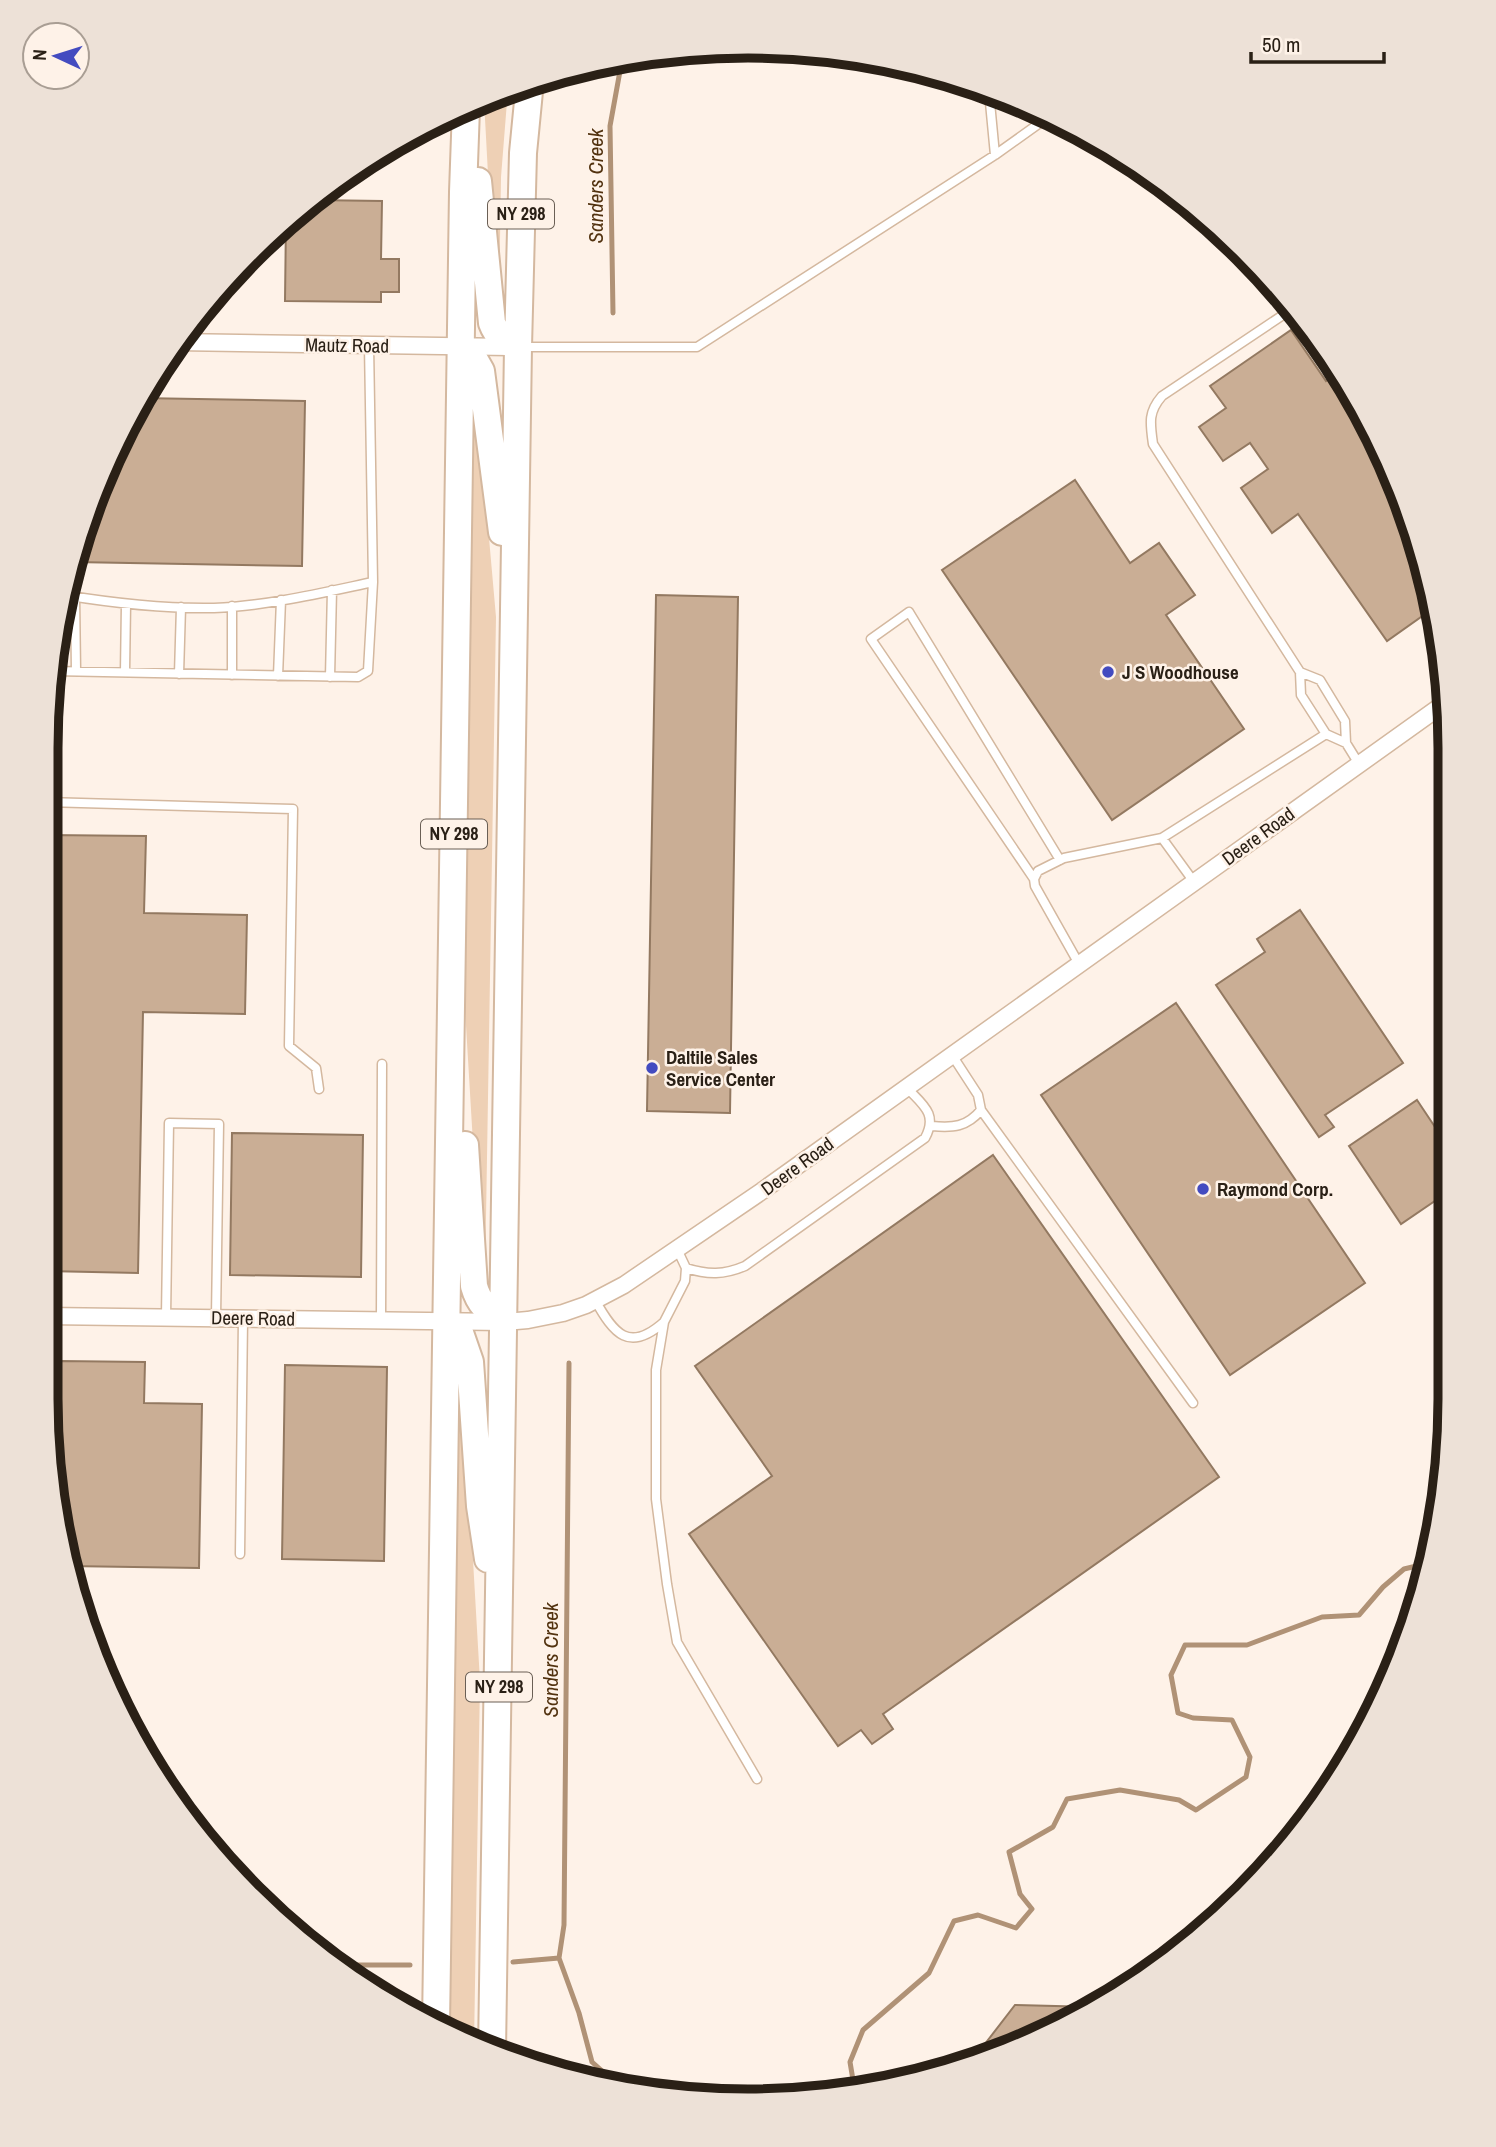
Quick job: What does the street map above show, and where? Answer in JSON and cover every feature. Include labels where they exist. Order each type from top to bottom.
[{"type":"main road","name":"NY 298","points":[[492,2040],[518,347],[523,153],[529,93]]},
{"type":"main road","points":[[472,116],[492,323],[501,339],[518,347]]},
{"type":"main road","name":"NY 298","points":[[436,2014],[466,118]]},
{"type":"main road","points":[[461,346],[472,355],[481,371],[514,624]]},
{"type":"main road","points":[[452,1025],[467,1159],[474,1286],[484,1308],[504,1322]]},
{"type":"main road","points":[[447,1321],[459,1330],[470,1362],[480,1506],[499,1631]]},
{"type":"street","name":"Mautz Road","points":[[190,342],[518,347]]},
{"type":"street","name":"Deere Road","points":[[58,1316],[504,1322],[563,1313],[595,1300],[624,1285],[677,1249],[1437,709]]},
{"type":"lane","points":[[990,102],[995,155]]},
{"type":"lane","points":[[518,347],[697,347],[995,155],[1040,123]]},
{"type":"lane","points":[[1284,314],[1163,396],[1153,406],[1150,424],[1153,444],[1300,672],[1301,695],[1326,734],[1346,743]]},
{"type":"lane","points":[[63,671],[358,677],[368,671],[373,582],[369,345]]},
{"type":"lane","points":[[76,671],[75,596],[126,604],[232,606],[281,600],[373,582]]},
{"type":"lane","points":[[330,677],[332,590]]},
{"type":"lane","points":[[278,676],[281,600]]},
{"type":"lane","points":[[125,673],[126,604]]},
{"type":"lane","points":[[232,606],[232,675]]},
{"type":"lane","points":[[179,674],[181,607]]},
{"type":"lane","points":[[1060,860],[909,612],[871,639],[1034,879],[1035,886],[1079,964]]},
{"type":"lane","points":[[1300,672],[1320,680],[1345,721],[1346,743],[1359,764]]},
{"type":"lane","points":[[1034,879],[1038,871],[1060,860],[1162,838],[1326,734]]},
{"type":"lane","points":[[58,802],[293,809],[289,1046],[316,1068],[318,1089]]},
{"type":"lane","points":[[1162,838],[1194,882]]},
{"type":"lane","points":[[952,1055],[978,1096],[981,1110],[1193,1403]]},
{"type":"lane","points":[[381,1320],[383,1064]]},
{"type":"lane","points":[[686,1268],[702,1273],[726,1274],[745,1266],[925,1138],[932,1126],[929,1112],[907,1087]]},
{"type":"lane","points":[[932,1126],[951,1128],[971,1122],[981,1110]]},
{"type":"lane","points":[[166,1317],[169,1123],[219,1124],[216,1317]]},
{"type":"lane","points":[[677,1249],[686,1268],[685,1281],[664,1322],[656,1370],[656,1499],[677,1642],[757,1779]]},
{"type":"lane","points":[[595,1300],[610,1326],[624,1336],[650,1334],[664,1322]]},
{"type":"lane","points":[[240,1554],[243,1318]]},
{"type":"shaded area","points":[[507,101],[501,177],[499,304],[495,304],[485,110]]},
{"type":"shaded area","points":[[473,391],[476,391],[496,617],[485,1278],[481,1278],[463,975]]},
{"type":"shaded area","points":[[457,1370],[462,1370],[480,1681],[474,2032],[449,2021]]},
{"type":"building","points":[[328,200],[382,201],[381,259],[399,259],[399,292],[381,292],[381,302],[285,301],[286,236]]},
{"type":"building","points":[[1291,330],[1326,381],[1330,378],[1367,443],[1402,526],[1425,614],[1387,641],[1298,514],[1272,533],[1241,488],[1268,469],[1250,443],[1223,461],[1199,427],[1226,408],[1210,386]]},
{"type":"building","points":[[153,398],[305,401],[302,566],[83,562],[110,484]]},
{"type":"building","name":"J S Woodhouse","points":[[1075,480],[1130,563],[1159,543],[1195,595],[1166,615],[1244,729],[1112,820],[942,570]]},
{"type":"building","points":[[656,595],[738,597],[730,1113],[647,1111]]},
{"type":"building","points":[[58,835],[146,836],[144,913],[247,915],[245,1014],[143,1012],[138,1273],[58,1271]]},
{"type":"building","points":[[1300,910],[1403,1063],[1325,1115],[1334,1127],[1319,1137],[1216,985],[1265,952],[1257,939]]},
{"type":"building","name":"Raymond Corp.","points":[[1176,1003],[1365,1283],[1230,1375],[1041,1095]]},
{"type":"building","points":[[1417,1100],[1438,1132],[1438,1199],[1401,1224],[1349,1146]]},
{"type":"building","points":[[232,1133],[363,1135],[361,1277],[230,1275]]},
{"type":"building","points":[[993,1155],[1219,1477],[883,1714],[893,1729],[872,1744],[861,1730],[838,1746],[689,1534],[772,1476],[695,1366]]},
{"type":"building","points":[[60,1361],[145,1362],[144,1403],[202,1404],[199,1568],[78,1566],[64,1489],[59,1444]]},
{"type":"building","points":[[285,1365],[387,1367],[384,1561],[282,1559]]},
{"type":"building","points":[[1015,2005],[1075,2007],[1012,2037],[981,2049]]},
{"type":"waterway","name":"Sanders Creek","points":[[613,313],[610,126],[620,70]]},
{"type":"waterway","name":"Sanders Creek","points":[[559,1958],[564,1925],[569,1363]]},
{"type":"waterway","points":[[853,2081],[850,2062],[863,2030],[929,1973],[954,1921],[978,1915],[1016,1928],[1032,1909],[1020,1894],[1009,1852],[1053,1827],[1067,1799],[1120,1790],[1179,1800],[1196,1810],[1246,1777],[1250,1757],[1232,1720],[1193,1718],[1178,1713],[1171,1675],[1185,1645],[1247,1645],[1322,1617],[1359,1615],[1383,1587],[1404,1569],[1418,1566]]},
{"type":"waterway","points":[[513,1962],[559,1958],[579,2013],[592,2062],[606,2074]]},
{"type":"waterway","points":[[354,1965],[410,1965]]},
{"type":"place","name":"J S Woodhouse","points":[[1108,672]]},
{"type":"place","name":"Daltile Sales Service Center","points":[[652,1068]]},
{"type":"place","name":"Raymond Corp.","points":[[1203,1189]]}]
